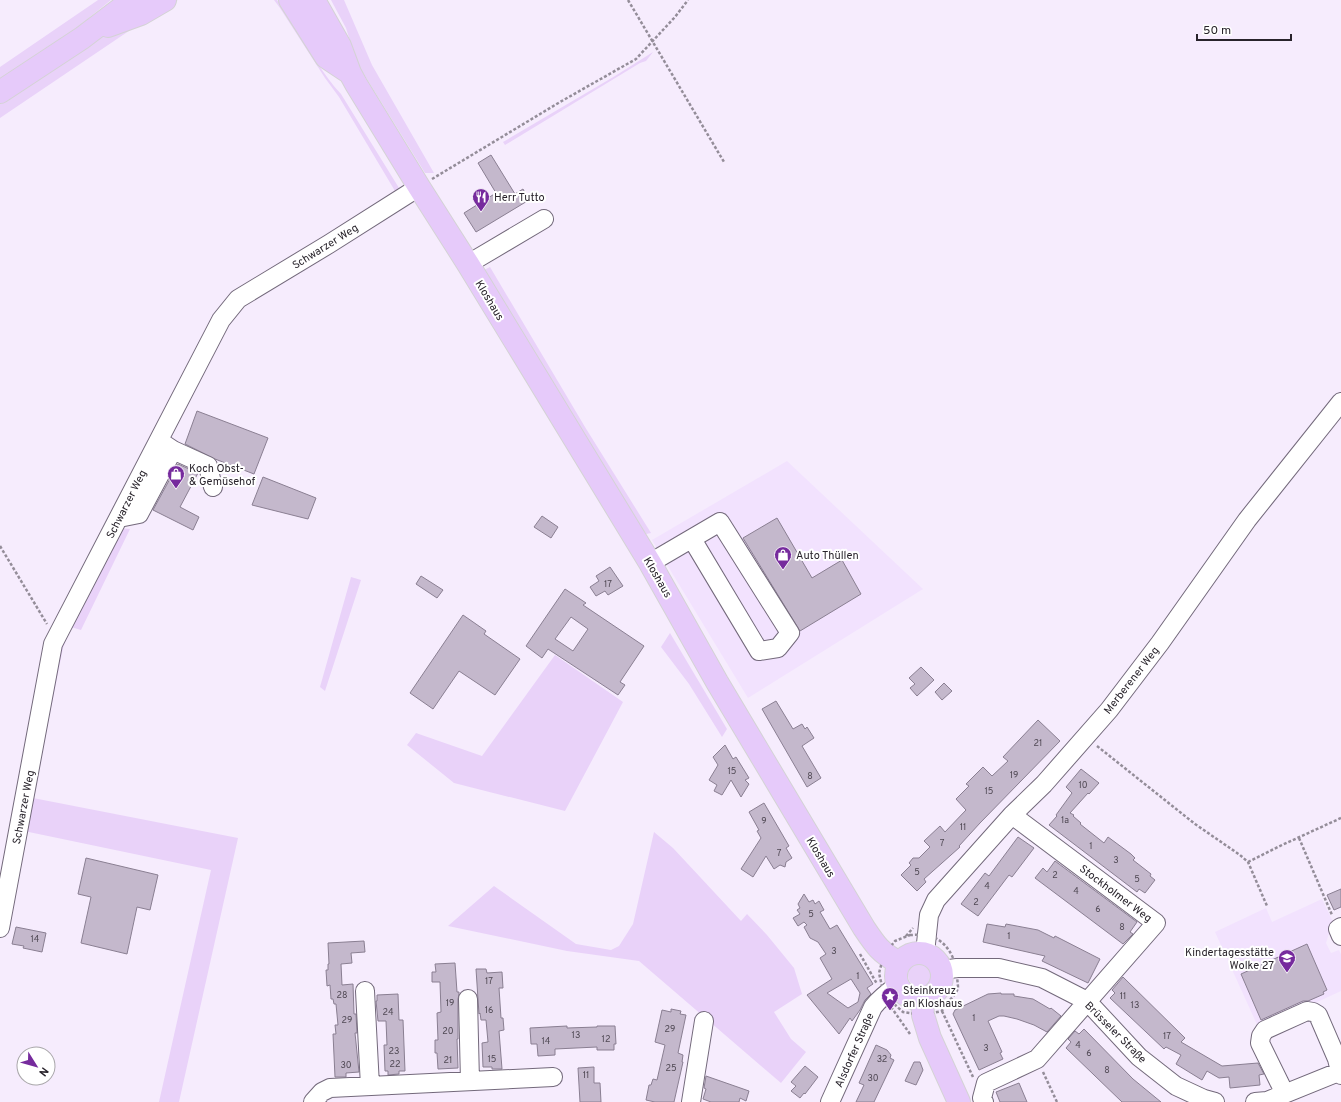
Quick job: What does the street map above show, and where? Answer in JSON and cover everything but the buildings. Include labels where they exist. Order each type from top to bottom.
[{"type":"main road","points":[[93,30],[106,11],[121,0]]},
{"type":"main road","points":[[0,92],[93,30],[132,0]]},
{"type":"main road","points":[[93,30],[148,0]]},
{"type":"main road","points":[[93,30],[141,14],[165,0]]},
{"type":"main road","points":[[290,0],[326,57],[350,73]]},
{"type":"main road","points":[[300,0],[335,58],[350,73]]},
{"type":"main road","points":[[314,0],[340,46],[350,73]]},
{"type":"main road","points":[[326,0],[348,41],[352,55],[350,73]]},
{"type":"main road","name":"Kloshaus","points":[[350,73],[650,564],[717,682],[864,928],[874,944],[892,959]]},
{"type":"main road","points":[[918,952],[925,953],[936,959],[942,970],[942,978],[940,986],[936,992],[929,997],[914,999],[902,992],[898,985],[896,970],[892,959],[904,958],[910,954],[918,952]]},
{"type":"main road","points":[[922,999],[923,1016],[930,1038],[959,1102]]},
{"type":"street","name":"Schwarzer Weg","points":[[0,928],[53,644],[221,320],[238,299],[419,187]]},
{"type":"street","points":[[468,264],[544,219]]},
{"type":"street","name":"Merberener Weg","points":[[925,953],[929,915],[936,900],[1012,815],[1044,784],[1109,710],[1160,643],[1247,520],[1341,402]]},
{"type":"street","points":[[159,440],[173,450],[208,466],[213,487]]},
{"type":"street","points":[[119,518],[139,514],[173,450]]},
{"type":"street","points":[[650,564],[720,522],[790,633],[778,648],[759,651],[692,539]]},
{"type":"street","name":"Stockholmer Weg","points":[[1012,815],[1156,923],[1087,1001]]},
{"type":"street","name":"Brüsseler Straße","points":[[942,970],[957,968],[999,968],[1042,978],[1087,1001],[1139,1057],[1176,1086],[1204,1099],[1215,1102]]},
{"type":"street","name":"Alsdorfer Straße","points":[[830,1102],[873,1007],[878,1000],[898,985]]},
{"type":"street","points":[[365,991],[370,1086]]},
{"type":"street","points":[[468,999],[470,1081]]},
{"type":"street","points":[[983,1100],[986,1083],[1037,1059],[1087,1001]]},
{"type":"street","points":[[1255,1102],[1267,1101],[1340,1073],[1337,1060],[1318,1015],[1313,1012],[1307,1011],[1265,1030],[1261,1036],[1260,1043],[1284,1094]]},
{"type":"street","points":[[691,1102],[704,1021]]},
{"type":"street","points":[[313,1102],[322,1092],[330,1088],[553,1077]]},
{"type":"path","points":[[628,0],[724,162]]},
{"type":"path","points":[[419,187],[553,106],[636,60],[675,17],[688,0]]},
{"type":"path","points":[[0,546],[48,626],[60,631]]},
{"type":"path","points":[[1086,737],[1195,824],[1248,862],[1267,906]]},
{"type":"path","points":[[1248,862],[1341,818]]},
{"type":"path","points":[[1299,838],[1340,930]]},
{"type":"path","points":[[942,1011],[983,1100]]},
{"type":"path","points":[[1037,1059],[1057,1102]]},
{"type":"shaded area","points":[[98,0],[111,0],[76,30],[0,84],[0,67]]},
{"type":"shaded area","points":[[171,0],[178,0],[154,14],[0,118],[0,103],[107,33]]},
{"type":"shaded area","points":[[274,0],[277,0],[283,7],[323,71],[341,94],[399,188],[395,191],[339,97]]},
{"type":"shaded area","points":[[331,0],[344,0],[372,65],[434,173],[425,173],[357,63],[346,28]]},
{"type":"shaded area","points":[[653,52],[646,61],[640,63],[505,145],[503,142],[615,76]]},
{"type":"shaded area","points":[[395,191],[393,196],[252,283],[246,284],[380,203]]},
{"type":"shaded area","points":[[490,267],[585,427],[651,533],[646,534],[482,271]]},
{"type":"shaded area","points":[[787,461],[923,589],[748,698],[652,540]]},
{"type":"shaded area","points":[[120,528],[130,529],[81,630],[71,627],[63,648],[33,798],[238,838],[179,1102],[159,1102],[211,870],[24,831],[62,641]]},
{"type":"shaded area","points":[[351,577],[361,580],[325,691],[320,687]]},
{"type":"shaded area","points":[[670,633],[727,729],[722,737],[689,684],[661,647]]},
{"type":"shaded area","points":[[555,655],[623,702],[565,811],[454,783],[407,745],[416,733],[482,756]]},
{"type":"shaded area","points":[[654,832],[673,848],[741,921],[747,914],[767,935],[794,968],[802,994],[774,1012],[791,1039],[806,1052],[781,1083],[639,961],[567,951],[448,926],[494,886],[576,944],[611,950],[619,946],[633,924]]},
{"type":"shaded area","name":"Kindertagesstätte Wolke 27","points":[[1322,899],[1335,926],[1331,927],[1326,943],[1331,953],[1339,950],[1341,954],[1341,991],[1259,1029],[1215,932],[1266,908],[1272,922]]},
{"type":"shaded area","points":[[920,963],[929,966],[932,975],[929,984],[920,987],[911,984],[908,975],[911,966]]},
{"type":"place","name":"Herr Tutto","points":[[481,212]]},
{"type":"place","name":"Koch Obst- & Gemüsehof","points":[[176,489]]},
{"type":"place","name":"Auto Thüllen","points":[[783,570]]},
{"type":"place","name":"Kindertagesstätte Wolke 27","points":[[1287,973]]},
{"type":"place","name":"Steinkreuz an Kloshaus","points":[[890,1011]]}]
